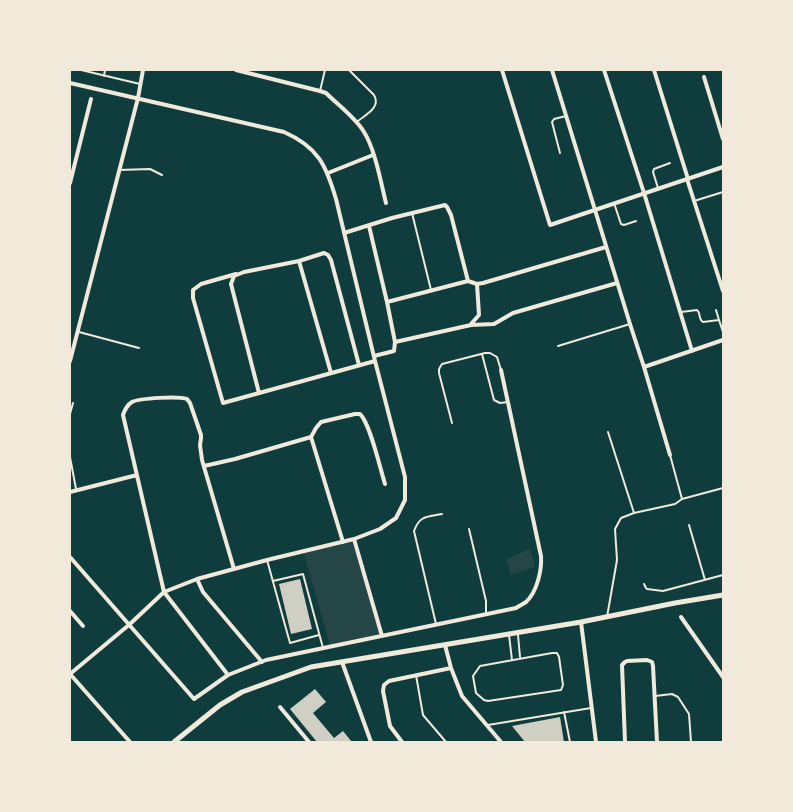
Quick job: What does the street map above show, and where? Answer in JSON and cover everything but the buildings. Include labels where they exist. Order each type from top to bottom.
[{"type":"street","points":[[70,361],[138,98],[143,70]]},
{"type":"street","points":[[236,70],[326,93],[364,131],[373,155],[386,203]]},
{"type":"street","points":[[502,70],[550,225],[722,167]]},
{"type":"street","points":[[552,70],[670,455]]},
{"type":"street","points":[[604,70],[692,351]]},
{"type":"street","points":[[654,70],[723,291]]},
{"type":"street","points":[[704,76],[723,139]]},
{"type":"street","points":[[70,83],[284,132],[300,139],[318,156],[328,173],[336,199],[406,477],[405,500],[396,518],[380,529],[354,539],[197,579],[164,592],[130,624],[70,674],[130,742]]},
{"type":"street","points":[[70,183],[91,99]]},
{"type":"street","points":[[328,173],[373,155]]},
{"type":"street","points":[[344,233],[412,213],[447,206],[451,214],[468,281]]},
{"type":"street","points":[[359,365],[331,260],[324,253],[299,261],[250,270],[202,284],[193,290],[223,403],[359,365],[394,351],[395,342],[369,226]]},
{"type":"street","points":[[387,302],[468,281],[483,284],[606,246]]},
{"type":"street","points":[[299,261],[331,373]]},
{"type":"street","points":[[237,274],[234,276],[231,284],[259,393]]},
{"type":"street","points":[[395,342],[471,325],[494,324],[513,313],[617,283]]},
{"type":"street","points":[[471,325],[479,315],[476,284]]},
{"type":"street","points":[[644,367],[723,340]]},
{"type":"street","points":[[70,557],[194,699],[228,675],[262,662],[516,608],[531,596],[542,565],[501,370]]},
{"type":"street","points":[[228,675],[164,592],[123,415],[126,407],[136,400],[156,398],[187,399],[201,435],[200,450],[234,569]]},
{"type":"street","points":[[204,466],[311,437],[320,422],[360,414],[369,429],[385,484]]},
{"type":"street","points":[[311,437],[342,542]]},
{"type":"street","points":[[70,492],[137,475]]},
{"type":"street","points":[[354,539],[382,636]]},
{"type":"street","points":[[197,579],[204,592],[262,662]]},
{"type":"street","points":[[174,742],[220,705],[242,692],[306,669],[581,622],[723,595]]},
{"type":"street","points":[[70,611],[84,626]]},
{"type":"street","points":[[681,617],[723,677]]},
{"type":"street","points":[[581,622],[596,742]]},
{"type":"street","points":[[445,645],[451,668],[462,696],[501,742]]},
{"type":"street","points":[[625,742],[623,663],[627,661],[648,660],[654,666],[657,742]]},
{"type":"street","points":[[342,662],[371,742]]},
{"type":"street","points":[[402,742],[390,727],[383,691],[386,682],[451,668]]},
{"type":"street","points":[[280,707],[309,742]]},
{"type":"lane","points":[[81,70],[140,84]]},
{"type":"lane","points":[[104,76],[105,70]]},
{"type":"lane","points":[[320,91],[326,70]]},
{"type":"lane","points":[[350,70],[374,95],[377,102],[374,108],[357,123]]},
{"type":"lane","points":[[560,153],[552,122],[566,116]]},
{"type":"lane","points":[[658,188],[653,171],[670,163]]},
{"type":"lane","points":[[722,167],[723,173]]},
{"type":"lane","points":[[119,170],[150,169],[162,175]]},
{"type":"lane","points":[[694,201],[723,192]]},
{"type":"lane","points":[[614,203],[621,224],[624,225],[636,221]]},
{"type":"lane","points":[[412,213],[431,290]]},
{"type":"lane","points":[[680,312],[697,310],[700,320],[703,322],[719,320]]},
{"type":"lane","points":[[716,310],[723,332]]},
{"type":"lane","points":[[558,346],[630,324]]},
{"type":"lane","points":[[78,332],[139,348]]},
{"type":"lane","points":[[452,424],[439,372],[440,366],[445,363],[488,353],[498,359],[501,370]]},
{"type":"lane","points":[[482,354],[494,400],[500,403],[508,402]]},
{"type":"lane","points":[[70,414],[74,403]]},
{"type":"lane","points":[[608,432],[634,513]]},
{"type":"lane","points":[[670,455],[682,499]]},
{"type":"lane","points":[[70,457],[76,490]]},
{"type":"lane","points":[[607,617],[617,560],[615,529],[620,519],[634,513],[675,504],[682,499],[723,488]]},
{"type":"lane","points":[[436,624],[414,533],[419,520],[442,514]]},
{"type":"lane","points":[[689,524],[705,580]]},
{"type":"lane","points":[[469,529],[486,601],[486,614]]},
{"type":"lane","points":[[267,560],[290,643],[320,635]]},
{"type":"lane","points":[[273,581],[303,574],[323,648]]},
{"type":"lane","points":[[644,584],[646,588],[662,591],[723,575]]},
{"type":"lane","points":[[518,632],[520,658]]},
{"type":"lane","points":[[509,634],[512,660]]},
{"type":"lane","points":[[553,652],[557,654],[563,684],[562,689],[488,701],[476,694],[473,677],[479,667],[512,660],[553,652]]},
{"type":"lane","points":[[416,676],[423,715],[446,742]]},
{"type":"lane","points":[[655,696],[672,694],[678,697],[689,714],[692,742]]},
{"type":"lane","points":[[487,725],[592,708]]},
{"type":"lane","points":[[564,712],[570,742]]},
{"type":"shaded area","points":[[354,539],[382,636],[331,648],[303,551]]},
{"type":"shaded area","points":[[530,549],[535,567],[511,575],[506,559]]}]
